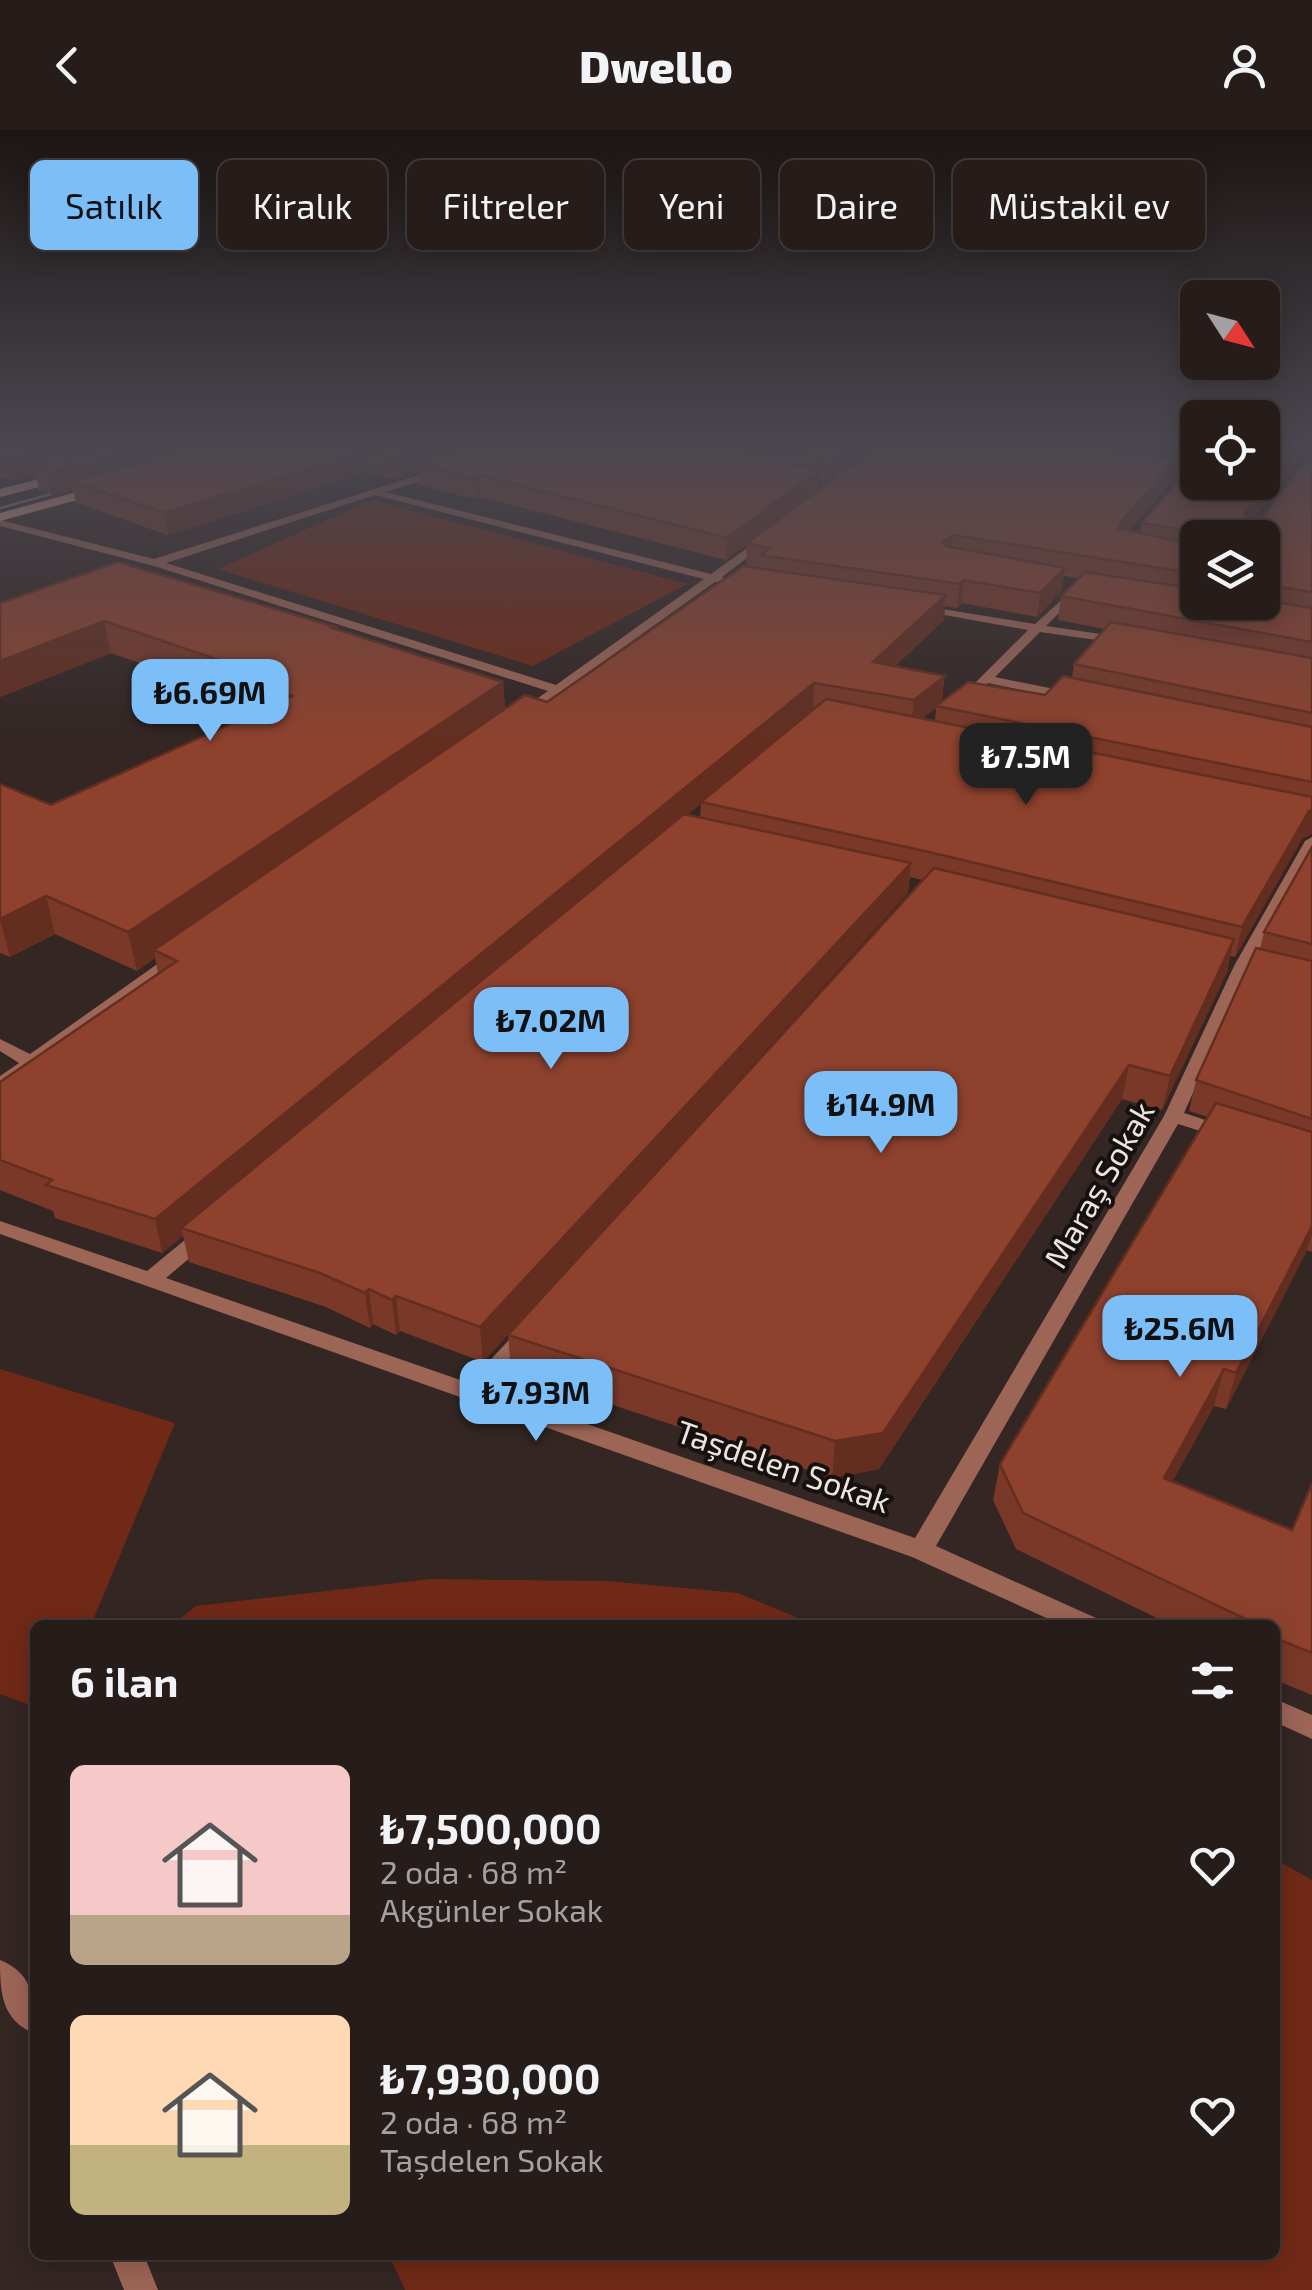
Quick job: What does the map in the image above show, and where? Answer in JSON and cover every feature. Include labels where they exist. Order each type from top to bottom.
[{"type":"street","points":[[78,542],[558,690]]},
{"type":"street","points":[[138,568],[220,542]]},
{"type":"street","points":[[569,542],[734,582]]},
{"type":"street","points":[[512,722],[763,542]]},
{"type":"street","points":[[1060,584],[1097,591]]},
{"type":"street","points":[[974,690],[1078,588]]},
{"type":"street","points":[[906,607],[1137,644]]},
{"type":"street","points":[[988,678],[1083,699]]},
{"type":"street","name":"Maraş Sokak","points":[[922,1550],[1174,1116],[1241,966],[1312,840]]},
{"type":"street","points":[[0,1085],[196,942]]},
{"type":"street","points":[[0,1044],[31,1062]]},
{"type":"street","points":[[1174,1116],[1243,1138]]},
{"type":"street","points":[[148,1281],[222,1220]]},
{"type":"street","name":"Taşdelen Sokak","points":[[0,1227],[922,1550],[1076,1620]]},
{"type":"street","points":[[472,1394],[536,1323]]},
{"type":"street","points":[[1280,1712],[1312,1727]]},
{"type":"street","points":[[0,1975],[30,2013]]},
{"type":"street","points":[[129,2260],[141,2290]]},
{"type":"shaded area","points":[[279,542],[529,542],[687,584],[533,666],[218,569]]},
{"type":"shaded area","points":[[0,1369],[175,1423],[93,1620],[30,1620],[30,1705],[0,1694]]},
{"type":"shaded area","points":[[431,1579],[607,1581],[738,1593],[803,1620],[178,1620],[196,1606]]},
{"type":"shaded area","points":[[1280,1862],[1312,1880],[1312,2290],[405,2290],[391,2260],[1280,2260]]},
{"type":"building","points":[[943,542],[946,546],[1065,568],[1040,593],[760,555],[770,548],[747,543]]},
{"type":"building","points":[[996,542],[1180,542],[1180,571]]},
{"type":"building","points":[[1280,542],[1312,542],[1312,592],[1280,587]]},
{"type":"building","points":[[118,562],[503,682],[128,932],[46,896],[0,919],[0,784],[51,805],[292,696],[263,687],[278,680],[104,621],[0,661],[0,603]]},
{"type":"building","points":[[743,566],[946,595],[873,662],[945,676],[914,700],[814,683],[155,1219],[46,1185],[52,1180],[0,1160],[0,1082],[177,961],[154,950],[525,695],[547,702]]},
{"type":"building","points":[[1085,572],[1180,586],[1180,618],[1061,596]]},
{"type":"building","points":[[1280,603],[1312,608],[1312,642],[1192,620],[1280,620]]},
{"type":"building","points":[[1111,622],[1312,658],[1312,713],[1074,664]]},
{"type":"building","points":[[1063,676],[1312,727],[1312,782],[936,706],[968,682],[1045,695]]},
{"type":"building","points":[[826,699],[1312,797],[1312,810],[1242,927],[701,802]]},
{"type":"building","points":[[684,814],[911,863],[480,1327],[396,1296],[392,1300],[369,1289],[365,1293],[320,1273],[181,1228]]},
{"type":"building","points":[[1312,847],[1312,944],[1264,932]]},
{"type":"building","points":[[934,868],[1234,939],[1170,1076],[1129,1065],[883,1433],[835,1441],[508,1335]]},
{"type":"building","points":[[1256,948],[1312,961],[1312,1119],[1196,1080]]},
{"type":"building","points":[[1216,1103],[1312,1132],[1312,1226],[1236,1373],[1224,1369],[1164,1478],[1292,1530],[1312,1484],[1312,1653],[1280,1640],[1280,1620],[1248,1620],[1023,1513],[1000,1464]]}]
